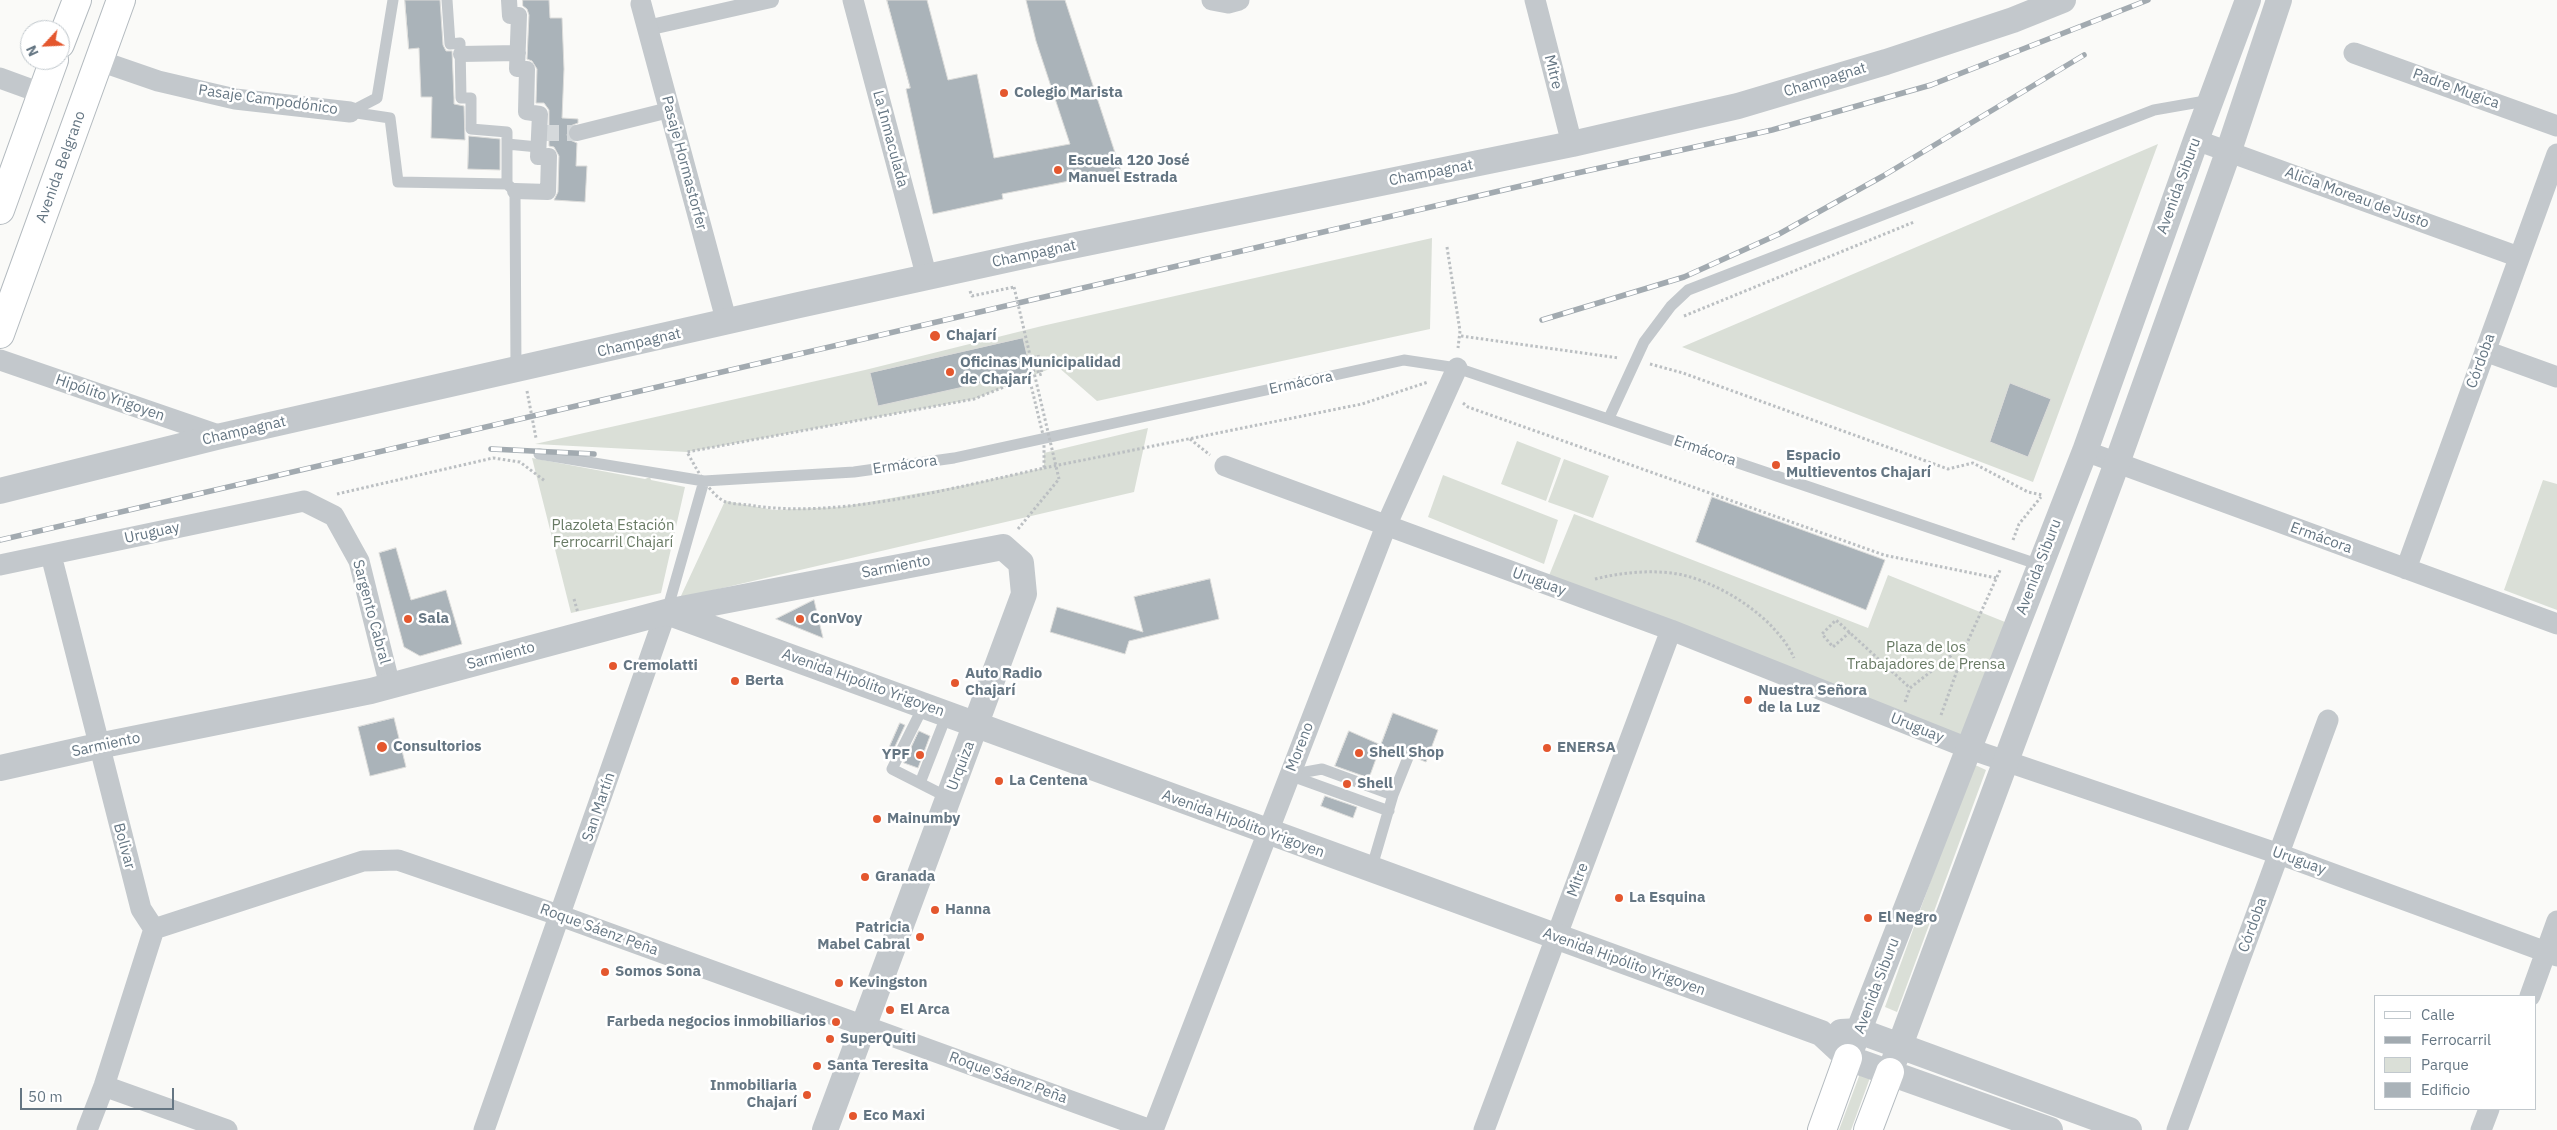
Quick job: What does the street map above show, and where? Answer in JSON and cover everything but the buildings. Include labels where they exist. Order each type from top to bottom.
[{"type":"main road","points":[[69,20],[77,0]]},
{"type":"main road","name":"Avenida Belgrano","points":[[0,334],[121,0]]},
{"type":"main road","points":[[0,210],[50,70]]},
{"type":"main road","name":"Avenida Siburu","points":[[1822,1130],[1848,1058]]},
{"type":"main road","points":[[1868,1130],[1890,1072]]},
{"type":"street","points":[[510,0],[510,16],[519,15],[517,69],[527,70],[526,112],[540,114],[538,157],[549,156],[548,192],[511,187]]},
{"type":"street","points":[[647,28],[771,0]]},
{"type":"street","name":"La Inmaculada","points":[[853,0],[927,278]]},
{"type":"street","points":[[1213,1],[1228,3],[1239,0]]},
{"type":"street","name":"Mitre","points":[[1536,0],[1572,144]]},
{"type":"street","name":"Champagnat","points":[[0,491],[221,436],[1036,253],[1572,144],[1738,106],[1886,62],[2013,20],[2063,0]]},
{"type":"street","name":"Avenida Siburu","points":[[1848,1058],[2085,451],[2210,100],[2248,0]]},
{"type":"street","points":[[1890,1072],[2004,761],[2117,463],[2229,150],[2279,0]]},
{"type":"street","name":"Pasaje Hormastorfer","points":[[640,2],[727,323]]},
{"type":"street","points":[[461,54],[518,53]]},
{"type":"street","name":"Padre Mugica","points":[[2354,53],[2557,126]]},
{"type":"street","name":"Pasaje Campodónico","points":[[100,61],[158,81],[235,99],[350,112]]},
{"type":"street","points":[[0,78],[41,93]]},
{"type":"street","points":[[577,133],[670,110]]},
{"type":"street","name":"Alicia Moreau de Justo","points":[[2196,140],[2229,150],[2519,257]]},
{"type":"street","name":"Córdoba","points":[[2406,569],[2557,154]]},
{"type":"street","points":[[2485,351],[2557,377]]},
{"type":"street","name":"Hipólito Yrigoyen","points":[[0,360],[221,436]]},
{"type":"street","name":"Moreno","points":[[1152,1130],[1386,526],[1449,390],[1450,367]]},
{"type":"street","name":"Ermácora","points":[[2085,451],[2557,624]]},
{"type":"street","name":"Uruguay","points":[[1225,466],[1671,630],[1970,749],[2279,854],[2551,954]]},
{"type":"street","name":"Uruguay","points":[[0,565],[304,501]]},
{"type":"street","name":"Sargento Cabral","points":[[304,501],[334,516],[360,561],[390,686]]},
{"type":"street","name":"Sarmiento","points":[[0,768],[390,686],[666,612],[1003,547]]},
{"type":"street","name":"Urquiza","points":[[825,1130],[1024,594],[1020,563],[1003,547]]},
{"type":"street","name":"Bolivar","points":[[51,554],[98,746],[141,909],[154,929]]},
{"type":"street","name":"Avenida Hipólito Yrigoyen","points":[[666,612],[976,724],[1267,833],[1821,1033],[1859,1031],[2129,1130]]},
{"type":"street","name":"San Martín","points":[[484,1130],[561,916],[666,612]]},
{"type":"street","name":"Mitre","points":[[1484,1130],[1671,630]]},
{"type":"street","name":"Córdoba","points":[[2177,1130],[2328,720]]},
{"type":"street","name":"Roque Sáenz Peña","points":[[154,929],[363,861],[398,860],[561,916],[1152,1130]]},
{"type":"street","points":[[2530,995],[2551,954],[2557,921]]},
{"type":"street","points":[[87,1130],[104,1086],[154,929]]},
{"type":"street","name":"Avenida Hipólito Yrigoyen","points":[[1821,1033],[1848,1058],[2050,1130]]},
{"type":"street","points":[[104,1086],[227,1130]]},
{"type":"street","points":[[2481,1130],[2489,1110]]},
{"type":"lane","points":[[350,112],[377,98],[393,0]]},
{"type":"lane","points":[[447,0],[450,44],[460,43],[461,98],[471,98],[471,129],[506,132],[511,187],[519,370]]},
{"type":"lane","points":[[1609,418],[1635,360],[1652,330],[1688,290],[2154,110],[2210,100]]},
{"type":"lane","points":[[350,112],[390,118],[398,182],[511,187]]},
{"type":"lane","points":[[507,144],[540,138]]},
{"type":"lane","name":"Ermácora","points":[[539,454],[704,481],[854,472],[954,458],[1404,360],[1450,367],[1609,418],[2040,564]]},
{"type":"lane","name":"San Martín","points":[[666,612],[704,481]]},
{"type":"lane","points":[[924,705],[892,769],[949,798]]},
{"type":"lane","points":[[920,783],[948,714]]},
{"type":"lane","points":[[1371,870],[1393,795],[1408,755]]},
{"type":"lane","points":[[1289,775],[1322,769],[1393,795]]},
{"type":"lane","points":[[1289,775],[1389,811]]},
{"type":"path","points":[[1044,468],[1362,404],[1427,381],[1450,367],[1461,336],[1447,247]]},
{"type":"path","points":[[970,290],[972,296],[1014,287],[1059,479],[1003,547]]},
{"type":"path","points":[[1461,336],[1635,360],[1683,373],[1948,469],[1973,463],[2028,492],[2043,495]]},
{"type":"path","points":[[1030,356],[1034,355],[1039,375],[1042,374],[1038,355]]},
{"type":"path","points":[[304,501],[492,458],[520,462],[545,481],[519,370]]},
{"type":"path","points":[[1427,381],[1449,390],[1468,407],[1884,555],[1996,578]]},
{"type":"path","points":[[1904,703],[1910,688],[1967,643],[2019,524]]},
{"type":"path","points":[[1561,590],[1584,581],[1620,573],[1673,573],[1698,580],[1732,596],[1768,622],[1790,648],[1806,684]]},
{"type":"path","points":[[574,599],[579,615]]},
{"type":"path","points":[[1850,632],[1833,648],[1822,634],[1836,620],[1850,632],[1910,688]]},
{"type":"green space","points":[[2158,144],[2033,482],[1682,347]]},
{"type":"green space","points":[[1432,238],[1430,329],[1097,401],[1057,366],[974,399],[687,452],[535,444],[865,370],[1042,326]]},
{"type":"green space","points":[[1148,428],[1134,492],[680,598],[725,501],[774,510],[840,507],[960,486],[1044,468],[1044,453]]},
{"type":"green space","points":[[1517,441],[1561,458],[1546,501],[1501,484]]},
{"type":"green space","name":"Plazoleta Estación Ferrocarril Chajarí","points":[[532,458],[645,479],[650,477],[651,480],[685,487],[661,593],[571,613]]},
{"type":"green space","points":[[1564,459],[1609,476],[1593,518],[1548,502]]},
{"type":"green space","points":[[1443,475],[1558,520],[1544,564],[1428,517]]},
{"type":"green space","points":[[2543,480],[2557,484],[2557,610],[2504,590]]},
{"type":"green space","name":"Plaza de los Trabajadores de Prensa","points":[[1574,514],[1868,628],[1888,575],[2005,622],[1963,737],[1548,578]]},
{"type":"green space","points":[[1973,764],[1986,770],[1897,1012],[1885,1007]]},
{"type":"green space","points":[[1861,1071],[1871,1075],[1851,1130],[1839,1130]]},
{"type":"tunnel","points":[[543,133],[577,133]]},
{"type":"railway","points":[[0,540],[1568,175],[1772,130],[1931,85],[2148,0]]},
{"type":"railway","points":[[1542,320],[1684,277],[1779,234],[1883,176],[2084,55]]},
{"type":"railway","points":[[491,449],[594,454]]},
{"type":"place","name":"Colegio Marista","points":[[1004,93]]},
{"type":"place","name":"Escuela 120 José Manuel Estrada","points":[[1058,170]]},
{"type":"place","name":"Chajarí","points":[[935,336]]},
{"type":"place","name":"Oficinas Municipalidad de Chajarí","points":[[950,372]]},
{"type":"place","name":"Espacio Multieventos Chajarí","points":[[1776,465]]},
{"type":"place","name":"Sala","points":[[408,619]]},
{"type":"place","name":"ConVoy","points":[[800,619]]},
{"type":"place","name":"Cremolatti","points":[[613,666]]},
{"type":"place","name":"Berta","points":[[735,681]]},
{"type":"place","name":"Auto Radio Chajarí","points":[[955,683]]},
{"type":"place","name":"Nuestra Señora de la Luz","points":[[1748,700]]},
{"type":"place","name":"Consultorios","points":[[382,747]]},
{"type":"place","name":"ENERSA","points":[[1547,748]]},
{"type":"place","name":"Shell Shop","points":[[1359,753]]},
{"type":"place","name":"YPF","points":[[920,755]]},
{"type":"place","name":"La Centena","points":[[999,781]]},
{"type":"place","name":"Shell","points":[[1347,784]]},
{"type":"place","name":"Mainumby","points":[[877,819]]},
{"type":"place","name":"Granada","points":[[865,877]]},
{"type":"place","name":"La Esquina","points":[[1619,898]]},
{"type":"place","name":"Hanna","points":[[935,910]]},
{"type":"place","name":"El Negro","points":[[1868,918]]},
{"type":"place","name":"Patricia Mabel Cabral","points":[[920,937]]},
{"type":"place","name":"Somos Sona","points":[[605,972]]},
{"type":"place","name":"Kevingston","points":[[839,983]]},
{"type":"place","name":"El Arca","points":[[890,1010]]},
{"type":"place","name":"Farbeda negocios inmobiliarios","points":[[836,1022]]},
{"type":"place","name":"SuperQuiti","points":[[830,1039]]},
{"type":"place","name":"Santa Teresita","points":[[817,1066]]},
{"type":"place","name":"Inmobiliaria Chajarí","points":[[807,1095]]},
{"type":"place","name":"Eco Maxi","points":[[853,1116]]}]
